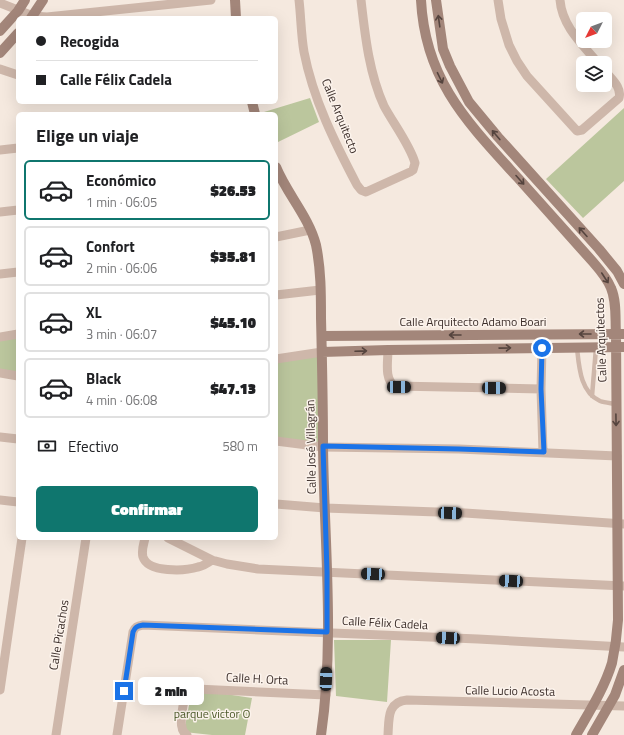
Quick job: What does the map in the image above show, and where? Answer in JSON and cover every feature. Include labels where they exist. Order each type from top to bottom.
[{"type":"street","points":[[0,31],[18,11],[25,0]]},
{"type":"street","points":[[33,16],[43,0]]},
{"type":"street","points":[[57,16],[211,0]]},
{"type":"street","points":[[235,0],[236,16]]},
{"type":"street","name":"Calle Arquitecto","points":[[299,0],[304,52],[316,97],[336,145],[357,186],[366,192],[410,172],[415,167],[414,159],[384,105],[373,75],[365,36],[361,0]]},
{"type":"street","name":"Calle Arquitectos","points":[[421,0],[429,52],[446,89],[460,112],[597,267],[611,288],[614,301],[620,334],[616,404],[621,523],[621,585],[618,620],[620,647],[593,705],[576,735]]},
{"type":"street","points":[[436,0],[443,49],[450,66],[469,102],[498,137],[617,271],[624,284]]},
{"type":"street","points":[[498,0],[501,19],[509,45],[517,61],[527,76],[574,129],[579,131],[617,100],[620,95],[618,86],[612,79]]},
{"type":"street","points":[[560,0],[564,21],[592,56]]},
{"type":"street","points":[[0,3],[30,16]]},
{"type":"street","points":[[0,53],[16,35]]},
{"type":"street","points":[[429,52],[443,49]]},
{"type":"street","points":[[0,69],[16,74]]},
{"type":"street","points":[[0,150],[16,148]]},
{"type":"street","name":"Calle José Villagrán","points":[[278,172],[310,230],[316,244],[319,261],[327,572],[326,695],[321,735]]},
{"type":"street","points":[[552,216],[561,207]]},
{"type":"street","points":[[0,212],[16,210]]},
{"type":"street","points":[[278,237],[310,230]]},
{"type":"street","points":[[0,274],[16,272]]},
{"type":"street","points":[[278,295],[320,290]]},
{"type":"street","points":[[0,337],[16,334]]},
{"type":"street","name":"Calle Arquitecto Adamo Boari","points":[[322,336],[620,334]]},
{"type":"street","points":[[278,359],[322,352],[620,347]]},
{"type":"street","points":[[542,348],[541,389],[544,452]]},
{"type":"street","points":[[388,350],[389,381],[394,386],[541,389]]},
{"type":"street","points":[[0,373],[16,376]]},
{"type":"street","points":[[0,437],[16,439]]},
{"type":"street","points":[[278,441],[323,446],[459,449],[617,456]]},
{"type":"street","points":[[0,500],[16,502]]},
{"type":"street","points":[[278,504],[325,508],[465,513],[621,523]]},
{"type":"street","points":[[0,690],[22,540]]},
{"type":"street","name":"Calle Picachos","points":[[56,735],[86,540]]},
{"type":"street","points":[[145,540],[142,551],[143,557],[146,562],[153,566],[174,570],[187,570],[200,567],[212,560]]},
{"type":"street","points":[[172,540],[191,551],[212,560],[227,564],[258,568],[621,585]]},
{"type":"street","name":"Calle Félix Cadela","points":[[117,735],[133,632],[134,628],[143,625],[327,632],[620,647]]},
{"type":"street","points":[[592,735],[615,695],[624,670]]},
{"type":"street","name":"Calle H. Orta","points":[[186,734],[182,729],[181,724],[185,699],[189,692],[196,689],[326,695]]},
{"type":"street","name":"Calle Lucio Acosta","points":[[388,735],[390,712],[392,707],[401,701],[407,700],[624,706]]},
{"type":"lane","points":[[577,348],[580,375],[582,381],[592,396],[601,401],[616,404]]},
{"type":"lane","points":[[592,396],[596,348]]},
{"type":"green space","points":[[310,98],[319,122],[278,142],[278,112],[264,112]]},
{"type":"green space","points":[[624,108],[624,181],[583,218],[546,179]]},
{"type":"green space","points":[[16,334],[16,375],[0,373],[0,336]]},
{"type":"green space","points":[[322,352],[323,447],[278,441],[278,359]]},
{"type":"green space","points":[[334,640],[391,640],[387,702],[336,696]]},
{"type":"green space","name":"parque victor O","points":[[192,689],[252,698],[245,735],[212,735],[184,732]]},
{"type":"route","points":[[124,691],[133,632],[134,628],[138,626],[327,632],[327,572],[323,446],[544,452],[541,389],[542,348]]}]
